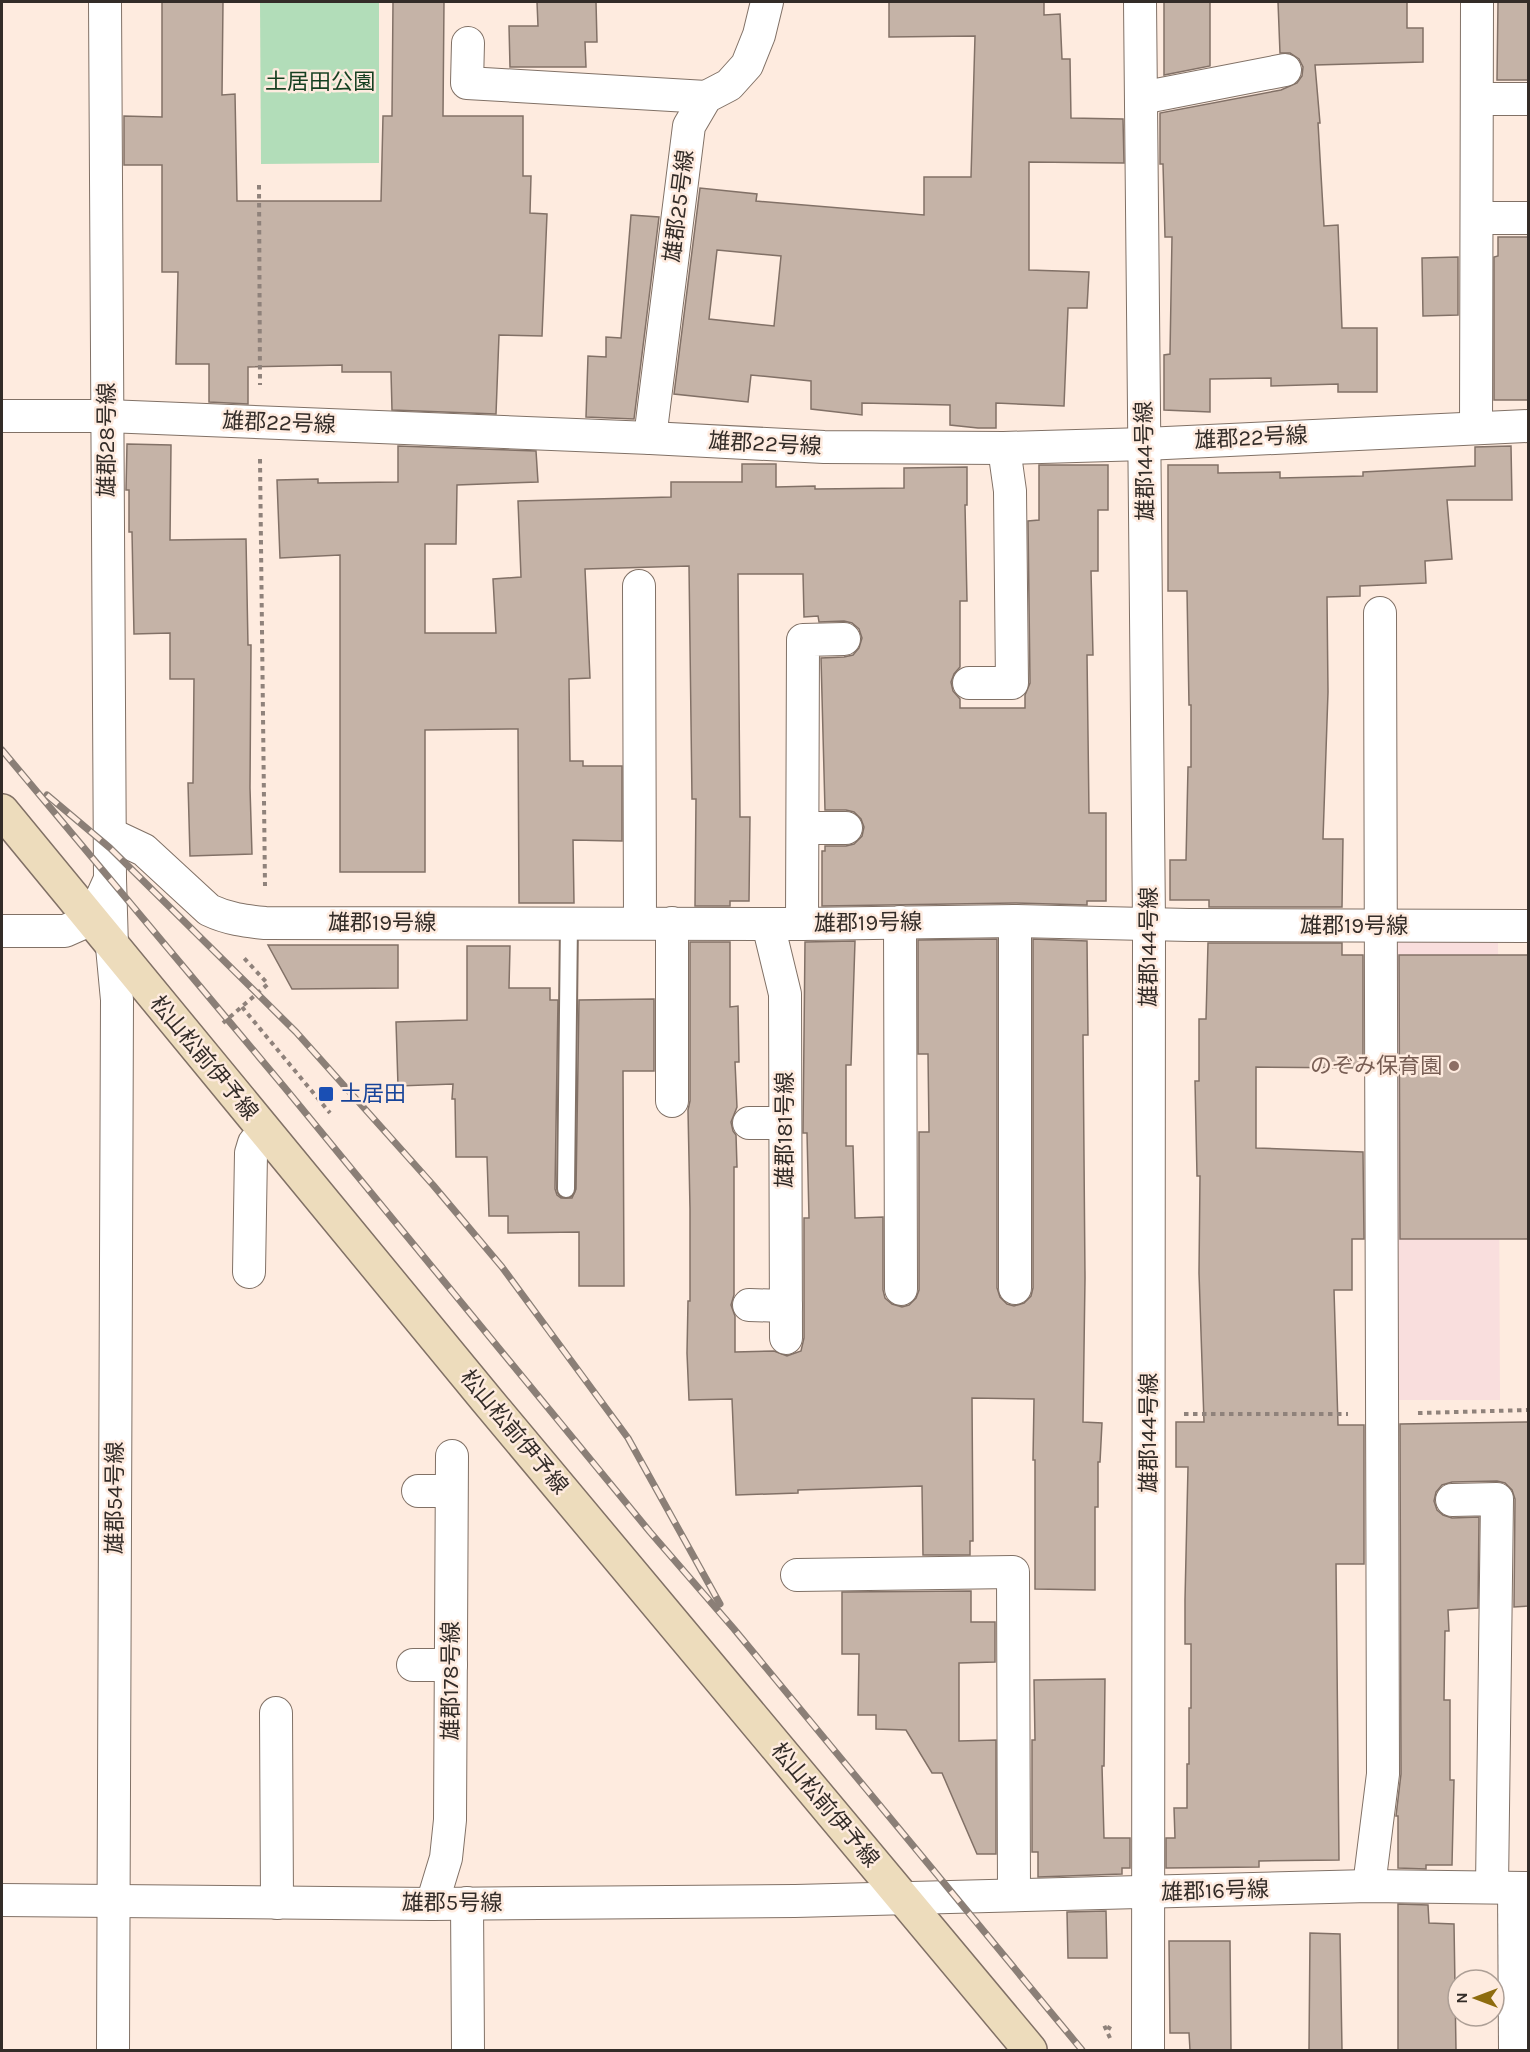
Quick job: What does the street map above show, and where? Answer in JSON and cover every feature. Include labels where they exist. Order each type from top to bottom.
[{"type":"main road","name":"松山松前伊予線","points":[[2,811],[486,1399],[1030,2050]]},
{"type":"street","name":"雄郡28号線","points":[[105,2],[112,947]]},
{"type":"street","name":"雄郡25号線","points":[[650,438],[689,126],[706,97],[729,85],[747,65],[759,35],[767,2]]},
{"type":"street","name":"雄郡144号線","points":[[1140,2],[1149,924],[1148,2050]]},
{"type":"street","points":[[1476,427],[1477,2]]},
{"type":"street","points":[[468,43],[468,84],[706,97]]},
{"type":"street","points":[[1141,98],[1285,70]]},
{"type":"street","points":[[1477,99],[1528,99]]},
{"type":"street","points":[[1477,218],[1528,218]]},
{"type":"street","name":"雄郡22号線","points":[[2,416],[107,416],[825,447],[1004,448],[1145,444],[1528,426]]},
{"type":"street","points":[[969,683],[1012,683],[1010,491],[1004,448]]},
{"type":"street","points":[[639,586],[640,922]]},
{"type":"street","points":[[1369,1886],[1383,1774],[1380,613]]},
{"type":"street","points":[[802,924],[803,640],[844,639]]},
{"type":"street","points":[[803,828],[846,828]]},
{"type":"street","points":[[111,834],[144,850],[209,910]]},
{"type":"street","name":"雄郡28号線","points":[[92,919],[111,879]]},
{"type":"street","name":"雄郡19号線","points":[[209,910],[236,920],[265,923],[802,924],[1015,921],[1528,926]]},
{"type":"street","points":[[2,931],[65,931],[92,919]]},
{"type":"street","points":[[1015,921],[1016,1288]]},
{"type":"street","points":[[900,922],[901,1289]]},
{"type":"street","points":[[672,924],[672,1101]]},
{"type":"street","name":"雄郡181号線","points":[[768,924],[785,994],[786,1338]]},
{"type":"street","name":"雄郡54号線","points":[[112,947],[117,1000],[113,2050]]},
{"type":"street","points":[[749,1123],[785,1123]]},
{"type":"street","points":[[249,1272],[251,1153],[254,1143],[265,1131]]},
{"type":"street","points":[[749,1305],[786,1306]]},
{"type":"street","name":"雄郡178号線","points":[[432,1904],[446,1858],[450,1820],[452,1456]]},
{"type":"street","points":[[418,1491],[451,1491]]},
{"type":"street","points":[[1452,1500],[1497,1499],[1512,1888],[1515,2050]]},
{"type":"street","points":[[797,1575],[1013,1572],[1014,1895]]},
{"type":"street","points":[[413,1665],[451,1665]]},
{"type":"street","points":[[276,1713],[277,1903]]},
{"type":"street","name":"雄郡16号線","points":[[902,1897],[1369,1886],[1512,1888]]},
{"type":"street","name":"雄郡5号線","points":[[2,1900],[432,1904],[795,1901],[902,1897]]},
{"type":"street","points":[[468,1903],[468,2050]]},
{"type":"lane","points":[[566,1189],[569,922]]},
{"type":"path","points":[[259,185],[265,923]]},
{"type":"path","points":[[195,1047],[268,984],[216,928],[209,910]]},
{"type":"path","points":[[242,1006],[330,1113]]},
{"type":"path","points":[[1149,1414],[1382,1414],[1528,1410]]},
{"type":"shaded area","points":[[1392,942],[1498,942],[1500,1400],[1394,1400]]},
{"type":"green space","name":"土居田公園","points":[[260,2],[379,2],[379,163],[261,164]]},
{"type":"building","points":[[162,2],[223,2],[222,95],[235,94],[237,201],[381,201],[383,116],[392,116],[393,2],[444,2],[443,116],[523,116],[523,176],[531,176],[530,213],[547,214],[542,336],[499,335],[496,414],[392,410],[391,372],[342,372],[342,365],[248,367],[248,404],[209,402],[209,364],[176,364],[178,272],[162,272],[162,165],[124,165],[124,116],[162,117]]},
{"type":"building","points":[[537,2],[596,2],[597,42],[585,42],[586,67],[510,67],[509,26],[538,26]]},
{"type":"building","points":[[889,2],[1044,2],[1044,15],[1060,14],[1062,59],[1070,59],[1071,118],[1123,119],[1124,163],[1029,162],[1029,270],[1089,272],[1087,308],[1068,308],[1064,406],[996,403],[996,428],[978,428],[950,425],[950,405],[862,403],[862,415],[811,409],[811,381],[751,375],[748,402],[674,394],[700,188],[757,194],[756,201],[924,215],[924,177],[971,177],[975,36],[889,37]],"holes":[[[717,250],[781,256],[774,326],[709,319]]]},
{"type":"building","points":[[1164,2],[1210,2],[1210,66],[1164,75]]},
{"type":"building","points":[[1278,2],[1407,2],[1407,28],[1423,28],[1423,62],[1315,65],[1324,226],[1338,225],[1342,328],[1377,328],[1377,392],[1338,392],[1338,384],[1271,386],[1271,378],[1210,379],[1210,412],[1164,410],[1164,355],[1170,354],[1172,237],[1165,237],[1163,164],[1160,164],[1160,113],[1281,90],[1297,83],[1302,76],[1303,67],[1299,59],[1290,53],[1280,53]]},
{"type":"building","points":[[1498,2],[1528,2],[1528,80],[1497,80]]},
{"type":"building","points":[[631,215],[659,217],[634,419],[586,417],[588,356],[606,357],[606,337],[621,338]]},
{"type":"building","points":[[1498,237],[1528,237],[1528,400],[1494,400],[1494,257],[1498,256]]},
{"type":"building","points":[[1458,257],[1458,315],[1423,316],[1422,258]]},
{"type":"building","points":[[127,444],[171,445],[170,540],[246,539],[248,645],[251,645],[252,854],[190,856],[188,783],[193,783],[194,679],[170,679],[170,633],[134,634],[132,532],[129,532],[129,490],[126,490]]},
{"type":"building","points":[[398,446],[536,451],[538,482],[457,485],[456,544],[425,544],[425,633],[496,633],[493,579],[521,577],[518,501],[671,497],[671,482],[742,482],[742,464],[776,464],[776,487],[815,486],[815,489],[904,488],[904,468],[967,467],[967,505],[965,505],[967,601],[960,601],[960,667],[951,682],[953,691],[960,699],[960,708],[1025,708],[1025,695],[1030,683],[1028,521],[1039,520],[1039,465],[1108,465],[1108,510],[1098,510],[1098,571],[1091,571],[1093,655],[1087,655],[1089,813],[1106,813],[1106,901],[1087,901],[1087,905],[1015,903],[822,906],[822,851],[825,851],[825,846],[854,844],[862,836],[864,827],[861,819],[854,812],[825,810],[821,658],[853,655],[859,648],[862,638],[859,629],[852,623],[819,622],[818,616],[804,617],[803,574],[738,574],[740,817],[750,817],[749,901],[730,901],[730,906],[695,906],[696,799],[692,799],[689,566],[585,569],[590,678],[569,679],[570,761],[583,761],[583,766],[622,766],[622,841],[573,840],[574,903],[519,903],[518,729],[425,730],[425,872],[340,872],[340,555],[280,558],[277,480],[318,479],[318,483],[398,482]]},
{"type":"building","points":[[1511,446],[1512,500],[1447,500],[1452,559],[1425,561],[1426,583],[1360,586],[1360,596],[1327,597],[1328,692],[1323,839],[1343,839],[1342,907],[1209,907],[1209,900],[1170,900],[1170,860],[1186,860],[1188,767],[1191,767],[1191,705],[1189,705],[1187,591],[1168,591],[1168,465],[1218,465],[1218,473],[1280,472],[1280,478],[1363,476],[1363,472],[1475,466],[1475,447]]},
{"type":"building","points":[[997,939],[997,1288],[1000,1297],[1007,1304],[1014,1306],[1024,1303],[1031,1296],[1033,1288],[1033,939],[1087,941],[1088,1035],[1083,1035],[1085,1278],[1083,1422],[1102,1423],[1100,1462],[1098,1462],[1098,1507],[1095,1507],[1095,1590],[1035,1589],[1034,1399],[972,1398],[973,1541],[970,1541],[970,1555],[923,1555],[922,1486],[798,1490],[798,1493],[736,1495],[732,1399],[689,1400],[687,1353],[688,1301],[690,1301],[688,1110],[690,1101],[690,942],[730,942],[730,1007],[738,1006],[739,1062],[735,1062],[737,1107],[731,1122],[736,1135],[737,1167],[734,1167],[734,1295],[731,1305],[735,1316],[735,1352],[774,1351],[787,1356],[801,1351],[804,1338],[804,1218],[809,1218],[807,1133],[803,1133],[805,942],[855,941],[851,1065],[846,1065],[846,1146],[853,1146],[855,1218],[883,1217],[883,1290],[885,1298],[892,1304],[902,1307],[909,1305],[916,1298],[919,1290],[919,1132],[929,1132],[928,1054],[918,1054],[918,940]]},
{"type":"building","points":[[1208,943],[1342,943],[1342,955],[1363,955],[1363,1068],[1256,1067],[1256,1148],[1363,1152],[1364,1239],[1352,1239],[1352,1290],[1334,1290],[1338,1425],[1364,1425],[1364,1564],[1336,1564],[1339,1860],[1259,1861],[1259,1867],[1166,1868],[1166,1838],[1175,1838],[1174,1808],[1187,1808],[1187,1764],[1189,1764],[1191,1644],[1185,1644],[1188,1467],[1176,1467],[1176,1422],[1204,1422],[1199,1273],[1200,1176],[1197,1176],[1195,1081],[1199,1081],[1199,1019],[1206,1019]]},
{"type":"building","points":[[268,945],[398,945],[398,988],[292,989]]},
{"type":"building","points":[[467,946],[510,946],[509,988],[550,988],[550,1000],[558,1000],[555,1189],[561,1198],[572,1198],[576,1189],[579,1000],[654,999],[654,1071],[623,1071],[624,1286],[579,1286],[579,1232],[508,1233],[508,1216],[489,1216],[487,1157],[456,1157],[453,1084],[398,1086],[396,1022],[467,1020]]},
{"type":"building","points":[[1399,955],[1528,955],[1528,1239],[1400,1239]]},
{"type":"building","points":[[1528,1422],[1528,1606],[1514,1607],[1515,1499],[1512,1490],[1505,1483],[1497,1481],[1452,1482],[1442,1485],[1436,1492],[1434,1501],[1437,1510],[1443,1515],[1452,1518],[1479,1517],[1478,1608],[1448,1610],[1449,1631],[1445,1631],[1444,1700],[1450,1700],[1450,1780],[1454,1780],[1452,1865],[1426,1865],[1426,1869],[1398,1868],[1398,1816],[1396,1816],[1401,1774],[1400,1424]]},
{"type":"building","points":[[971,1591],[971,1622],[995,1622],[995,1662],[959,1663],[959,1741],[996,1740],[996,1854],[977,1854],[942,1773],[932,1773],[906,1730],[876,1729],[876,1715],[858,1715],[859,1654],[842,1654],[842,1592]]},
{"type":"building","points":[[1105,1679],[1104,1766],[1102,1766],[1104,1838],[1130,1838],[1130,1868],[1122,1868],[1122,1874],[1038,1877],[1038,1852],[1032,1852],[1034,1680]]},
{"type":"building","points":[[1398,1904],[1428,1905],[1429,1923],[1454,1924],[1455,1968],[1446,1968],[1446,2028],[1456,2028],[1456,2050],[1398,2050]]},
{"type":"building","points":[[1106,1911],[1107,1958],[1068,1958],[1067,1912]]},
{"type":"building","points":[[1310,1933],[1340,1934],[1342,2050],[1309,2050]]},
{"type":"building","points":[[1169,1941],[1230,1941],[1231,2050],[1190,2050],[1189,2033],[1170,2033]]},
{"type":"railway","points":[[2,750],[1082,2050]]},
{"type":"railway","points":[[47,795],[110,848],[296,1032],[433,1185],[502,1267],[628,1438],[720,1604]]},
{"type":"place","name":"のぞみ保育園","points":[[1454,1066]]},
{"type":"place","name":"土居田","points":[[326,1094]]}]
